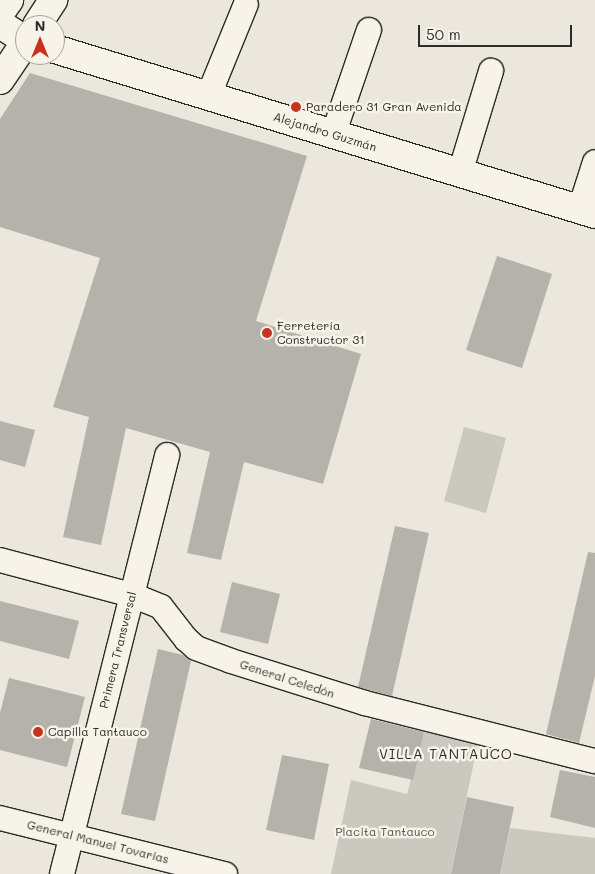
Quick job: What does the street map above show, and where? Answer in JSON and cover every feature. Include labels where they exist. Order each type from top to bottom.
[{"type":"street","points":[[0,13],[9,0]]},
{"type":"street","points":[[43,15],[53,0]]},
{"type":"street","points":[[208,97],[246,4]]},
{"type":"street","points":[[0,24],[15,34]]},
{"type":"street","points":[[333,135],[369,30]]},
{"type":"street","name":"Alejandro Guzmán","points":[[65,52],[588,211]]},
{"type":"street","points":[[0,80],[15,57]]},
{"type":"street","points":[[460,173],[492,71]]},
{"type":"street","points":[[588,211],[595,162]]},
{"type":"street","name":"Primera Transversal","points":[[62,874],[167,455]]},
{"type":"street","name":"General Celedón","points":[[0,560],[132,595],[161,607],[186,639],[214,655],[365,703],[595,761]]},
{"type":"street","name":"General Manuel Tovarias","points":[[0,818],[225,874]]},
{"type":"green space","points":[[464,427],[506,438],[486,513],[444,501]]},
{"type":"green space","name":"Placita Tantauco","points":[[424,732],[478,742],[451,873],[455,874],[331,874],[351,780],[407,794]]},
{"type":"green space","points":[[510,828],[595,838],[595,874],[500,874]]},
{"type":"building","points":[[30,73],[307,156],[256,321],[361,354],[323,484],[244,462],[221,560],[187,553],[210,452],[126,428],[101,545],[63,537],[89,417],[53,407],[100,258],[0,227],[0,119]]},
{"type":"building","points":[[497,256],[552,274],[522,368],[466,350]]},
{"type":"building","points":[[0,421],[35,430],[25,467],[0,460]]},
{"type":"building","points":[[395,526],[429,533],[392,696],[358,687]]},
{"type":"building","points":[[588,552],[595,553],[595,676],[579,743],[546,734]]},
{"type":"building","points":[[232,582],[280,594],[268,644],[220,632]]},
{"type":"building","points":[[0,601],[79,621],[69,659],[0,641]]},
{"type":"building","points":[[158,649],[183,655],[191,661],[155,821],[121,814]]},
{"type":"building","name":"Capilla Tantauco","points":[[9,678],[85,697],[67,767],[0,750],[0,713]]},
{"type":"building","points":[[371,719],[424,732],[413,780],[359,768]]},
{"type":"building","points":[[282,755],[329,764],[314,840],[266,830]]},
{"type":"building","points":[[560,770],[595,777],[595,828],[550,817]]},
{"type":"building","points":[[467,797],[514,807],[500,874],[451,874]]},
{"type":"place","name":"Paradero 31 Gran Avenida","points":[[296,107]]},
{"type":"place","name":"Ferretería Constructor 31","points":[[267,333]]},
{"type":"place","name":"Capilla Tantauco","points":[[38,732]]},
{"type":"district","name":"VILLA TANTAUCO","points":[[446,754]]}]
